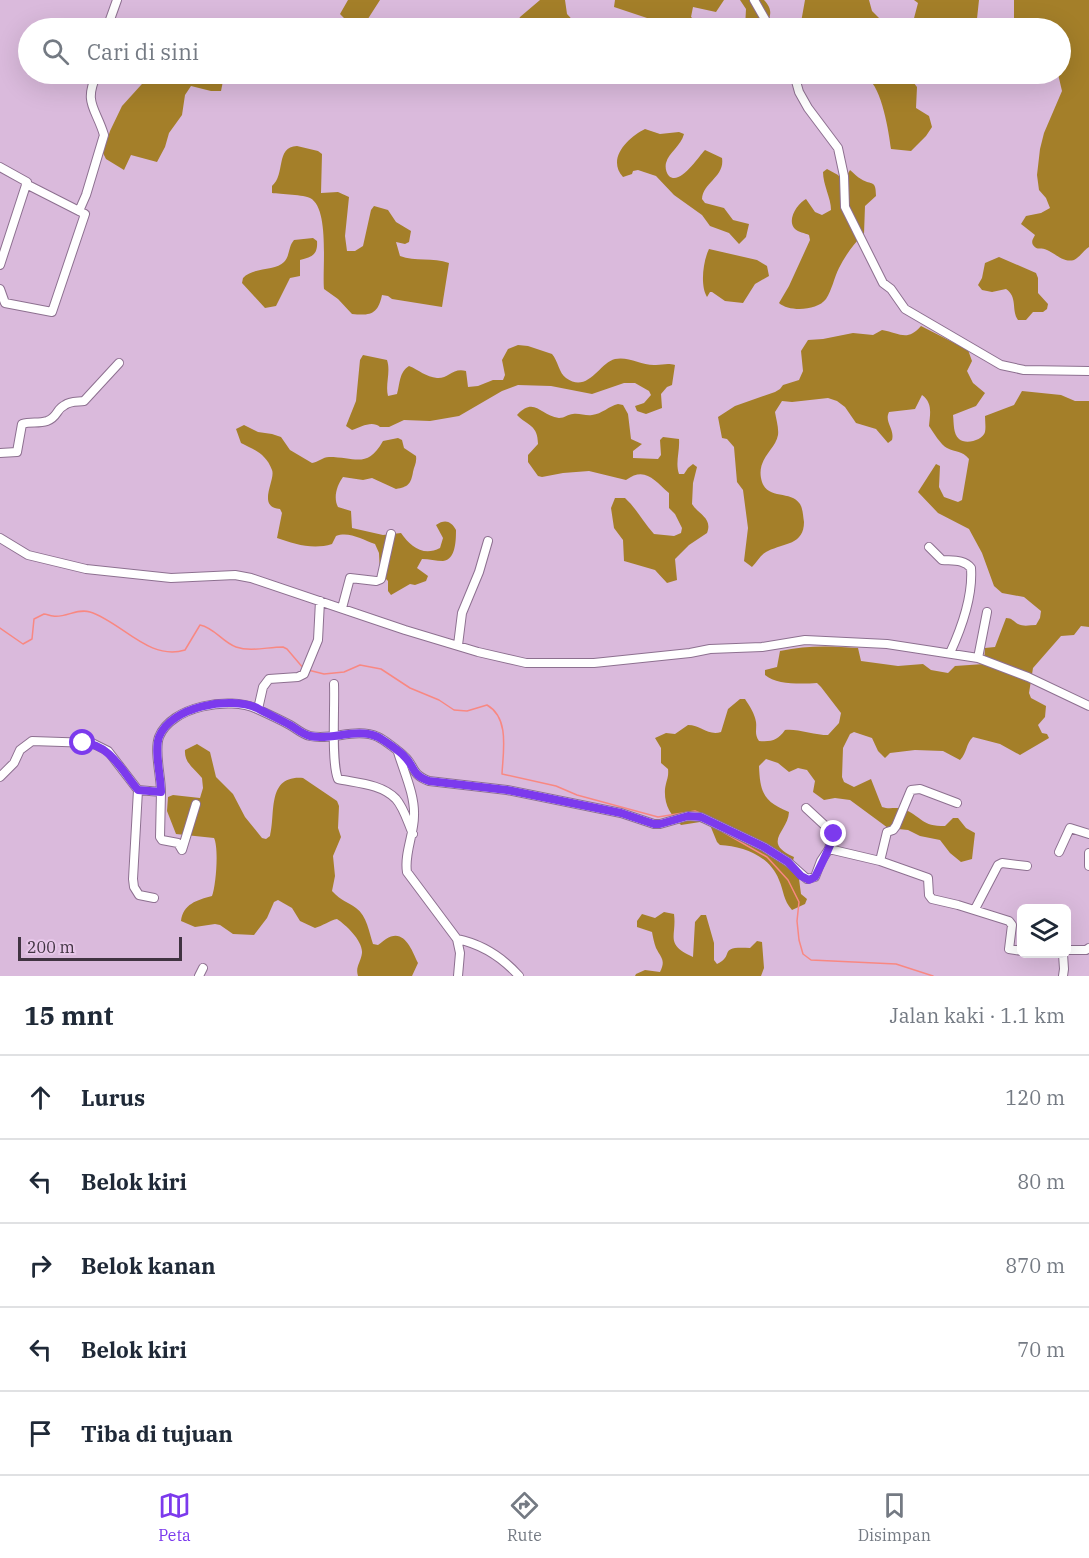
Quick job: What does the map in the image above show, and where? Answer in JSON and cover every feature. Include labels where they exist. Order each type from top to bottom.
[{"type":"street","points":[[111,18],[117,0]]},
{"type":"street","points":[[754,0],[764,18]]},
{"type":"street","points":[[79,210],[86,195],[104,135],[94,114],[90,96],[93,84]]},
{"type":"street","points":[[797,84],[808,108],[840,153],[844,176],[845,207],[883,283],[891,289],[899,302],[913,314],[1001,365],[1024,370],[1089,371]]},
{"type":"street","points":[[0,168],[85,214],[52,312],[5,303],[0,289]]},
{"type":"street","points":[[0,265],[26,184]]},
{"type":"street","points":[[0,453],[17,452],[22,424],[49,420],[56,417],[61,407],[66,404],[84,401],[119,363]]},
{"type":"street","points":[[342,608],[350,578],[376,581],[381,579],[391,534]]},
{"type":"street","points":[[0,538],[28,555],[86,569],[171,578],[235,575],[251,578],[405,630],[526,663],[631,660],[710,649],[762,647],[806,640],[886,645],[978,658],[1089,706]]},
{"type":"street","points":[[458,645],[462,613],[479,572],[488,541]]},
{"type":"street","points":[[928,547],[942,560],[958,561],[968,564],[971,568],[970,591],[950,653]]},
{"type":"street","points":[[258,709],[263,687],[269,679],[298,677],[303,674],[318,640],[320,601]]},
{"type":"street","points":[[978,658],[987,612]]},
{"type":"street","points":[[334,684],[335,771],[338,779],[362,782],[392,796],[398,801],[413,834]]},
{"type":"street","points":[[196,804],[182,850],[178,843],[162,840],[160,837],[161,792],[158,743],[163,730],[176,717],[221,702],[246,704],[306,735],[317,737],[353,733],[375,736],[405,756],[418,775],[429,781],[507,790],[621,813],[654,824],[688,816],[701,817],[764,847],[788,862],[801,876],[809,880],[815,877],[821,861],[830,849],[833,833],[806,808]]},
{"type":"street","points":[[0,777],[14,763],[20,750],[32,741],[92,743],[108,751],[138,790],[134,887],[139,895],[154,898]]},
{"type":"street","points":[[398,752],[413,801],[413,834],[407,872],[457,939],[460,953],[458,976]]},
{"type":"street","points":[[138,790],[161,792]]},
{"type":"street","points":[[880,861],[887,832],[894,830],[912,790],[922,790],[957,803]]},
{"type":"street","points":[[1059,852],[1070,828],[1089,834]]},
{"type":"street","points":[[830,849],[880,861],[928,878],[929,896],[932,899],[975,909],[1011,922],[1009,949],[1017,950]]},
{"type":"street","points":[[1089,853],[1089,866]]},
{"type":"street","points":[[975,909],[998,865],[1002,863],[1027,866]]},
{"type":"street","points":[[457,939],[473,942],[486,949],[510,966],[519,976]]},
{"type":"street","points":[[1071,950],[1089,948]]},
{"type":"street","points":[[1063,958],[1063,976]]},
{"type":"shaded area","points":[[348,0],[380,0],[368,18],[344,18],[340,14]]},
{"type":"shaded area","points":[[540,0],[565,0],[567,14],[571,18],[519,18]]},
{"type":"shaded area","points":[[615,0],[724,0],[716,12],[693,7],[692,18],[647,18],[614,7]]},
{"type":"shaded area","points":[[740,0],[764,0],[770,10],[769,18],[746,18],[746,9]]},
{"type":"shaded area","points":[[805,0],[869,0],[872,11],[879,18],[802,18]]},
{"type":"shaded area","points":[[914,0],[979,0],[977,18],[914,18],[918,3]]},
{"type":"shaded area","points":[[1014,0],[1089,0],[1089,247],[1070,261],[1045,249],[1035,247],[1032,241],[1035,235],[1021,224],[1026,216],[1041,213],[1050,208],[1046,198],[1039,190],[1037,175],[1044,133],[1062,91],[1060,84],[1071,84],[1071,18],[1014,18]]},
{"type":"shaded area","points":[[142,84],[222,84],[221,91],[191,86],[185,95],[182,115],[169,133],[157,162],[131,155],[124,170],[106,159],[103,153],[122,106]]},
{"type":"shaded area","points":[[873,84],[915,84],[917,87],[916,108],[929,116],[932,127],[911,151],[891,149],[884,111]]},
{"type":"shaded area","points":[[645,129],[660,134],[679,132],[684,134],[666,163],[667,173],[673,178],[683,174],[705,150],[722,158],[720,170],[706,188],[702,199],[705,203],[724,208],[733,220],[749,224],[746,237],[739,244],[729,233],[710,226],[702,215],[674,195],[656,176],[638,170],[623,177],[618,170],[618,156],[632,137]]},
{"type":"shaded area","points":[[297,146],[322,154],[321,193],[338,192],[349,197],[345,236],[347,251],[355,251],[363,246],[371,210],[374,206],[388,210],[396,222],[411,231],[409,242],[405,244],[396,242],[400,256],[449,263],[442,307],[392,299],[382,295],[373,312],[364,315],[352,314],[338,299],[324,289],[323,226],[316,204],[307,197],[272,193],[272,186],[279,175],[283,156],[290,148]]},
{"type":"shaded area","points":[[827,169],[841,179],[846,177],[850,170],[874,185],[876,196],[865,206],[864,234],[844,259],[826,299],[810,308],[789,308],[779,303],[810,240],[809,235],[795,229],[792,217],[806,199],[815,212],[822,215],[831,210],[823,177],[823,172]]},
{"type":"shaded area","points":[[313,238],[317,241],[315,252],[300,260],[300,276],[290,278],[276,306],[265,308],[242,283],[243,278],[252,272],[280,265],[286,260],[294,240]]},
{"type":"shaded area","points":[[709,249],[757,260],[767,266],[769,276],[755,284],[743,303],[725,301],[712,292],[707,297],[703,273]]},
{"type":"shaded area","points":[[999,257],[1036,273],[1038,293],[1048,304],[1047,309],[1043,312],[1033,312],[1026,320],[1018,320],[1010,292],[1006,289],[992,292],[982,290],[978,285],[985,263]]},
{"type":"shaded area","points":[[921,326],[968,350],[972,361],[967,371],[973,383],[985,393],[976,406],[953,415],[956,434],[962,441],[970,442],[984,435],[985,416],[1014,405],[1022,391],[1061,395],[1075,401],[1089,401],[1089,627],[1081,626],[1074,635],[1061,636],[1033,668],[1029,693],[1031,698],[1046,706],[1045,717],[1038,725],[1042,733],[1047,734],[1049,738],[1020,755],[1000,744],[973,737],[960,760],[943,751],[915,750],[890,753],[885,758],[878,751],[872,738],[854,732],[850,734],[843,748],[842,777],[844,782],[854,787],[871,779],[882,807],[906,810],[931,825],[945,826],[953,818],[958,818],[966,828],[975,833],[972,859],[961,862],[940,840],[920,836],[908,830],[888,828],[850,800],[835,798],[824,800],[813,792],[815,781],[807,770],[798,768],[789,772],[778,763],[766,759],[759,766],[762,790],[769,800],[789,812],[779,836],[779,846],[784,852],[794,857],[793,872],[799,879],[801,894],[807,899],[805,904],[792,910],[785,899],[775,872],[762,859],[746,850],[720,845],[710,825],[700,822],[681,825],[674,817],[668,809],[666,800],[668,769],[661,763],[661,748],[655,738],[666,733],[675,734],[688,725],[712,733],[721,732],[728,709],[740,699],[745,699],[753,713],[759,741],[774,740],[785,730],[828,735],[839,723],[841,713],[817,683],[782,682],[765,675],[765,670],[777,667],[780,651],[819,646],[858,648],[861,661],[898,666],[923,664],[931,670],[948,673],[955,666],[984,664],[985,648],[995,647],[1006,618],[1025,626],[1036,625],[1040,618],[1041,611],[1024,597],[1002,593],[994,586],[982,553],[969,529],[938,513],[918,492],[936,464],[940,466],[939,487],[944,497],[958,502],[962,500],[969,459],[947,448],[937,438],[929,426],[929,405],[922,395],[915,409],[889,412],[888,419],[893,436],[888,443],[876,429],[856,423],[845,407],[837,401],[828,398],[782,401],[775,412],[778,435],[761,467],[762,482],[769,491],[791,497],[800,504],[804,522],[803,530],[801,535],[792,542],[766,552],[752,567],[744,561],[748,528],[743,490],[737,482],[734,447],[727,439],[722,438],[718,417],[735,406],[775,392],[783,385],[799,380],[803,371],[801,351],[808,340],[853,333],[873,335],[882,330],[907,335],[912,334]]},
{"type":"shaded area","points":[[518,345],[552,354],[564,376],[574,382],[587,380],[609,362],[620,358],[651,365],[675,365],[672,385],[661,394],[662,408],[646,414],[637,411],[635,406],[644,403],[651,395],[649,391],[635,383],[624,383],[592,394],[551,386],[518,385],[502,391],[459,416],[430,421],[404,420],[389,427],[370,424],[352,430],[346,426],[356,401],[360,360],[363,355],[387,360],[388,396],[397,394],[402,375],[409,366],[437,378],[461,370],[466,371],[468,387],[493,380],[503,380],[505,375],[502,360],[508,349]]},
{"type":"shaded area","points":[[618,404],[623,405],[628,414],[631,439],[642,444],[633,451],[633,458],[658,459],[661,455],[660,440],[663,437],[679,439],[677,466],[679,474],[684,474],[693,464],[697,467],[693,483],[692,504],[706,520],[708,528],[707,533],[689,545],[675,559],[677,580],[667,583],[655,570],[624,561],[623,540],[614,528],[611,508],[615,498],[625,498],[654,534],[674,536],[681,533],[682,528],[669,508],[669,493],[654,479],[639,474],[626,480],[589,471],[542,477],[538,476],[528,462],[528,455],[538,444],[538,438],[532,426],[517,415],[523,410],[533,407],[552,417],[559,418],[571,414],[596,414]]},
{"type":"shaded area","points":[[244,425],[258,432],[281,437],[290,450],[312,463],[329,457],[360,460],[372,455],[383,441],[398,438],[402,440],[404,448],[416,456],[410,482],[396,489],[372,478],[363,480],[343,477],[336,492],[338,507],[351,511],[352,528],[383,535],[401,533],[408,542],[423,551],[440,548],[443,538],[436,525],[442,522],[450,523],[456,530],[451,557],[443,561],[422,559],[417,568],[428,576],[426,581],[415,585],[410,584],[391,595],[388,591],[388,581],[380,573],[379,553],[375,544],[346,535],[336,536],[332,544],[325,546],[297,544],[277,538],[282,513],[280,509],[269,503],[268,492],[272,470],[263,456],[241,443],[236,429]]},
{"type":"shaded area","points":[[197,744],[210,752],[216,777],[233,794],[245,817],[262,838],[266,839],[270,836],[273,807],[278,789],[291,779],[303,778],[337,801],[339,806],[338,828],[341,837],[333,856],[335,876],[332,891],[360,911],[373,944],[378,945],[392,936],[398,936],[406,942],[418,963],[412,976],[358,976],[357,970],[362,948],[345,925],[337,919],[315,928],[300,921],[292,908],[278,900],[274,902],[267,918],[254,935],[233,934],[215,924],[195,927],[181,921],[188,907],[196,901],[212,896],[216,876],[217,858],[214,838],[176,834],[167,811],[168,797],[173,795],[200,798],[203,788],[202,778],[185,755],[185,750]]},
{"type":"shaded area","points":[[664,912],[674,914],[675,944],[693,957],[695,922],[701,915],[706,915],[714,943],[714,960],[717,964],[733,948],[750,948],[757,941],[762,942],[764,968],[761,976],[635,976],[645,970],[660,972],[662,968],[663,962],[655,946],[652,932],[637,927],[637,921],[642,914],[655,918]]},
{"type":"waterway","points":[[0,628],[23,644],[32,639],[34,619],[44,614],[62,616],[85,611],[102,617],[147,645],[172,652],[185,650],[200,625],[210,629],[236,647],[253,649],[283,647],[304,669]]},
{"type":"waterway","points":[[308,670],[324,674],[344,672],[360,665],[381,669],[410,688],[439,700],[454,710],[467,711],[487,705],[499,718],[504,736],[502,774],[556,786],[577,795],[658,817],[695,811],[710,817]]},
{"type":"waterway","points":[[723,832],[767,857],[788,880],[799,902],[797,921],[803,954],[811,960],[896,964],[933,976]]},
{"type":"route","points":[[83,743],[96,744],[108,751],[138,790],[161,792],[158,743],[163,730],[176,717],[195,709],[221,702],[246,704],[291,725],[306,735],[317,737],[353,733],[380,738],[405,756],[411,768],[429,781],[507,790],[621,813],[654,824],[688,816],[701,817],[764,847],[788,862],[801,876],[809,880],[815,877],[821,861],[830,849],[834,834]]}]
